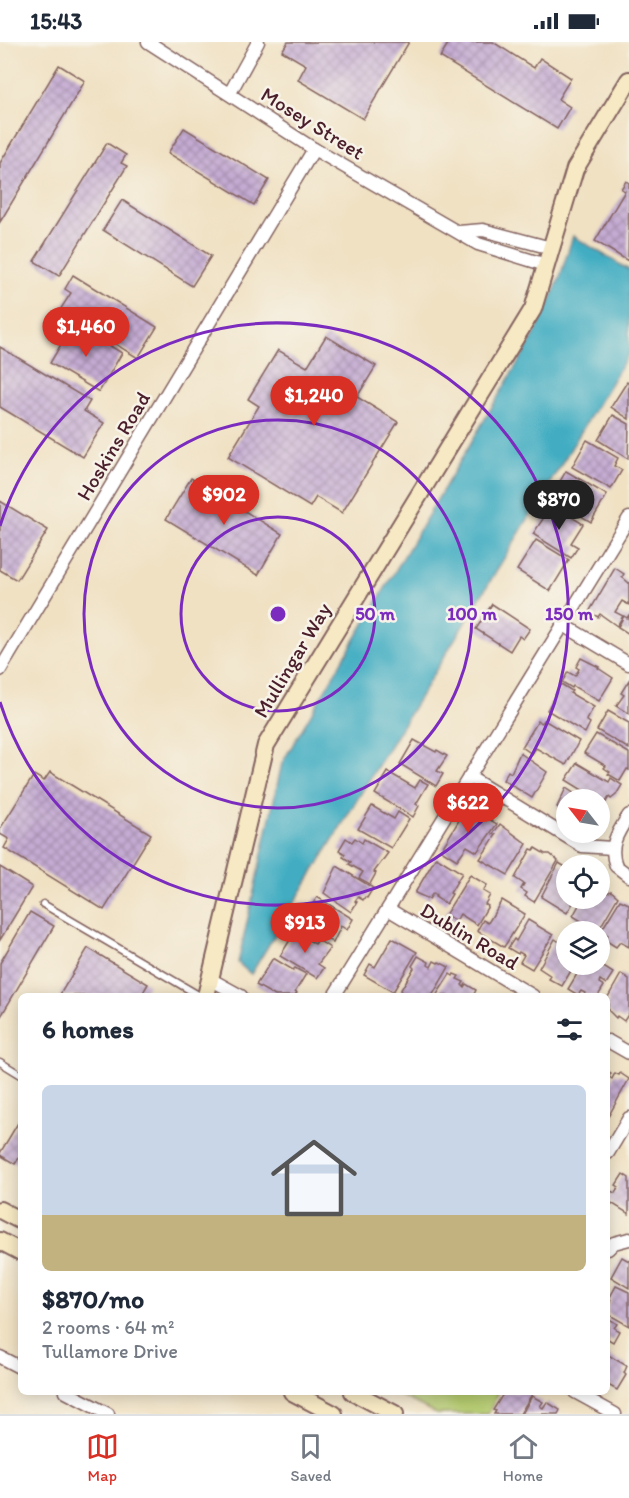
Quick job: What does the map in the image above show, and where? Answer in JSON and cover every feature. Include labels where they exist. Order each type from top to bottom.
[{"type":"street","name":"Mosey Street","points":[[148,42],[314,149],[478,244],[546,265]]},
{"type":"street","points":[[230,93],[258,42]]},
{"type":"street","name":"Mullingar Way","points":[[207,993],[266,746],[533,309],[575,169],[629,80]]},
{"type":"street","name":"Hoskins Road","points":[[0,670],[314,149]]},
{"type":"street","points":[[459,232],[483,230],[551,248]]},
{"type":"street","points":[[336,993],[629,518]]},
{"type":"street","points":[[562,624],[629,664]]},
{"type":"street","points":[[469,777],[582,846],[612,848]]},
{"type":"street","points":[[629,815],[615,838],[612,848],[616,866],[629,876]]},
{"type":"street","name":"Dublin Road","points":[[388,909],[528,993]]},
{"type":"street","points":[[210,979],[236,993]]},
{"type":"street","points":[[610,1042],[629,1053]]},
{"type":"street","points":[[610,1150],[629,1118]]},
{"type":"street","points":[[0,1211],[18,1212]]},
{"type":"street","points":[[0,1211],[18,1220]]},
{"type":"street","points":[[610,1247],[614,1243],[629,1239]]},
{"type":"street","points":[[0,1241],[18,1250]]},
{"type":"street","points":[[0,1357],[18,1366]]},
{"type":"street","points":[[72,1395],[108,1414]]},
{"type":"street","points":[[298,1395],[334,1414]]},
{"type":"street","points":[[359,1395],[395,1414]]},
{"type":"street","points":[[580,1395],[615,1414]]},
{"type":"lane","points":[[43,904],[195,993]]},
{"type":"lane","points":[[0,1062],[18,1073]]},
{"type":"green space","points":[[400,1395],[498,1395],[488,1414],[437,1414]]},
{"type":"water","points":[[573,236],[629,270],[629,353],[251,974],[238,963],[282,763],[535,334],[559,280]]},
{"type":"building","points":[[288,42],[409,42],[363,119],[298,80],[306,65],[282,51]]},
{"type":"building","points":[[449,42],[493,42],[534,68],[540,58],[571,78],[558,99],[570,107],[557,129],[440,57]]},
{"type":"building","points":[[59,65],[85,81],[0,222],[0,163]]},
{"type":"building","points":[[184,128],[269,180],[254,205],[168,153]]},
{"type":"building","points":[[107,143],[126,155],[121,163],[127,166],[59,276],[34,261]]},
{"type":"building","points":[[626,181],[629,183],[628,261],[595,241],[625,191],[621,189]]},
{"type":"building","points":[[122,200],[211,256],[192,286],[103,230]]},
{"type":"building","points":[[73,275],[157,327],[138,358],[60,310],[71,293],[65,289]]},
{"type":"building","points":[[73,324],[122,353],[99,392],[50,363]]},
{"type":"building","points":[[326,336],[376,366],[357,397],[398,422],[342,513],[316,497],[310,507],[228,457],[259,406],[248,399],[278,350],[307,367]]},
{"type":"building","points":[[0,347],[90,401],[84,411],[104,423],[83,457],[0,407]]},
{"type":"building","points":[[627,382],[629,384],[629,419],[611,407]]},
{"type":"building","points":[[613,415],[629,424],[628,459],[598,440]]},
{"type":"building","points":[[587,440],[618,458],[614,466],[622,470],[611,489],[572,467]]},
{"type":"building","points":[[566,471],[607,495],[591,522],[556,501],[565,487],[559,483]]},
{"type":"building","points":[[191,478],[282,534],[258,575],[166,519]]},
{"type":"building","points":[[0,501],[48,530],[17,580],[0,570]]},
{"type":"building","points":[[552,505],[583,524],[571,543],[578,547],[571,558],[533,534]]},
{"type":"building","points":[[536,540],[569,560],[550,591],[517,570]]},
{"type":"building","points":[[615,568],[624,574],[622,577],[629,583],[629,605],[622,601],[615,612],[623,616],[617,626],[600,614],[598,617],[589,612]]},
{"type":"building","points":[[492,604],[530,629],[523,639],[519,636],[510,651],[476,629]]},
{"type":"building","points":[[629,615],[629,634],[618,627],[624,616],[627,618]]},
{"type":"building","points":[[581,658],[599,667],[613,678],[599,701],[562,682],[568,672],[575,676],[579,669],[576,667]]},
{"type":"building","points":[[629,680],[629,714],[616,706],[624,695],[621,693]]},
{"type":"building","points":[[561,684],[572,691],[570,693],[594,707],[586,720],[590,723],[585,733],[547,710]]},
{"type":"building","points":[[608,711],[629,723],[629,749],[597,730]]},
{"type":"building","points":[[544,720],[579,741],[566,765],[536,748],[532,754],[522,747],[538,721],[542,723]]},
{"type":"building","points":[[596,734],[629,753],[629,770],[627,769],[620,781],[608,774],[610,772],[604,768],[606,766],[584,753]]},
{"type":"building","points":[[414,740],[447,756],[437,771],[443,774],[436,786],[400,764]]},
{"type":"building","points":[[520,753],[547,772],[532,798],[503,780],[508,771],[511,773]]},
{"type":"building","points":[[577,763],[609,782],[611,778],[622,785],[611,799],[610,789],[581,789],[566,780]]},
{"type":"building","points":[[50,772],[151,834],[104,910],[4,848],[9,839],[0,834],[0,829],[34,775],[44,781]]},
{"type":"building","points":[[388,772],[415,788],[420,780],[428,784],[416,804],[419,806],[413,817],[375,794]]},
{"type":"building","points":[[372,806],[394,819],[398,812],[409,819],[391,848],[358,829]]},
{"type":"building","points":[[467,807],[484,819],[485,817],[497,824],[477,852],[467,846],[457,860],[441,850]]},
{"type":"building","points":[[500,824],[527,844],[508,875],[480,859],[496,835],[493,834]]},
{"type":"building","points":[[346,838],[352,842],[355,838],[362,843],[364,839],[388,853],[374,872],[376,873],[370,884],[359,878],[363,872],[349,864],[351,862],[343,857],[345,854],[339,850]]},
{"type":"building","points":[[535,848],[545,854],[550,854],[556,859],[556,864],[534,902],[525,896],[527,893],[521,889],[524,884],[515,878],[531,849]]},
{"type":"building","points":[[436,857],[462,873],[446,904],[433,893],[429,899],[415,893]]},
{"type":"building","points":[[337,866],[373,888],[367,898],[363,900],[358,897],[351,912],[324,893]]},
{"type":"building","points":[[0,867],[32,887],[0,940]]},
{"type":"building","points":[[556,869],[556,906],[541,897]]},
{"type":"building","points":[[470,875],[487,885],[483,891],[490,895],[485,904],[488,906],[477,925],[460,914],[456,921],[445,915]]},
{"type":"building","points":[[611,891],[618,897],[604,921],[581,921],[573,916],[577,909],[610,909]]},
{"type":"building","points":[[317,897],[353,919],[347,930],[341,926],[333,943],[323,936],[324,933],[303,921]]},
{"type":"building","points":[[502,900],[525,914],[504,947],[477,931],[483,920],[488,923]]},
{"type":"building","points":[[620,900],[629,904],[629,947],[620,942],[616,947],[610,943],[610,921],[607,921]]},
{"type":"building","points":[[30,912],[54,926],[0,1018],[0,963]]},
{"type":"building","points":[[528,920],[553,935],[532,969],[520,962],[524,955],[508,948],[514,939],[516,941]]},
{"type":"building","points":[[295,932],[315,944],[318,940],[330,948],[318,964],[324,968],[317,978],[280,956]]},
{"type":"building","points":[[392,938],[417,952],[393,992],[364,975],[370,964],[375,967]]},
{"type":"building","points":[[555,939],[556,975],[568,975],[562,986],[549,979],[551,976],[539,968]]},
{"type":"building","points":[[88,948],[148,984],[143,993],[61,993]]},
{"type":"building","points":[[418,956],[429,962],[428,965],[431,967],[434,961],[449,967],[434,993],[399,993],[414,968],[412,966]]},
{"type":"building","points":[[273,958],[293,970],[295,968],[306,974],[295,992],[297,993],[270,993],[256,985]]},
{"type":"building","points":[[610,971],[613,973],[606,984],[600,980],[599,983],[604,986],[600,993],[581,991],[575,993],[568,989],[576,975],[610,975]]},
{"type":"building","points":[[450,974],[459,976],[457,979],[464,982],[462,985],[464,987],[466,984],[476,990],[474,993],[438,993]]},
{"type":"building","points":[[621,974],[629,979],[629,1013],[624,1021],[617,1016],[616,1018],[610,1012],[610,993]]},
{"type":"building","points":[[615,1073],[619,1075],[620,1073],[629,1079],[610,1113],[610,1078],[612,1079]]},
{"type":"building","points":[[18,1123],[18,1160],[15,1164],[0,1153]]},
{"type":"building","points":[[623,1174],[629,1178],[629,1214],[610,1202],[611,1191],[615,1193],[619,1187],[616,1185]]},
{"type":"building","points":[[622,1257],[629,1261],[629,1288],[611,1277]]},
{"type":"building","points":[[616,1286],[629,1292],[629,1326],[610,1315],[610,1297]]},
{"type":"building","points":[[610,1319],[617,1324],[614,1328],[619,1331],[613,1342],[610,1340]]},
{"type":"building","points":[[610,1356],[627,1366],[624,1373],[626,1375],[617,1390],[610,1386]]},
{"type":"building","points":[[502,1395],[531,1395],[520,1414],[494,1414],[496,1411],[493,1410]]},
{"type":"building","points":[[532,1396],[543,1402],[540,1406],[543,1408],[547,1402],[560,1410],[558,1414],[522,1414]]}]
